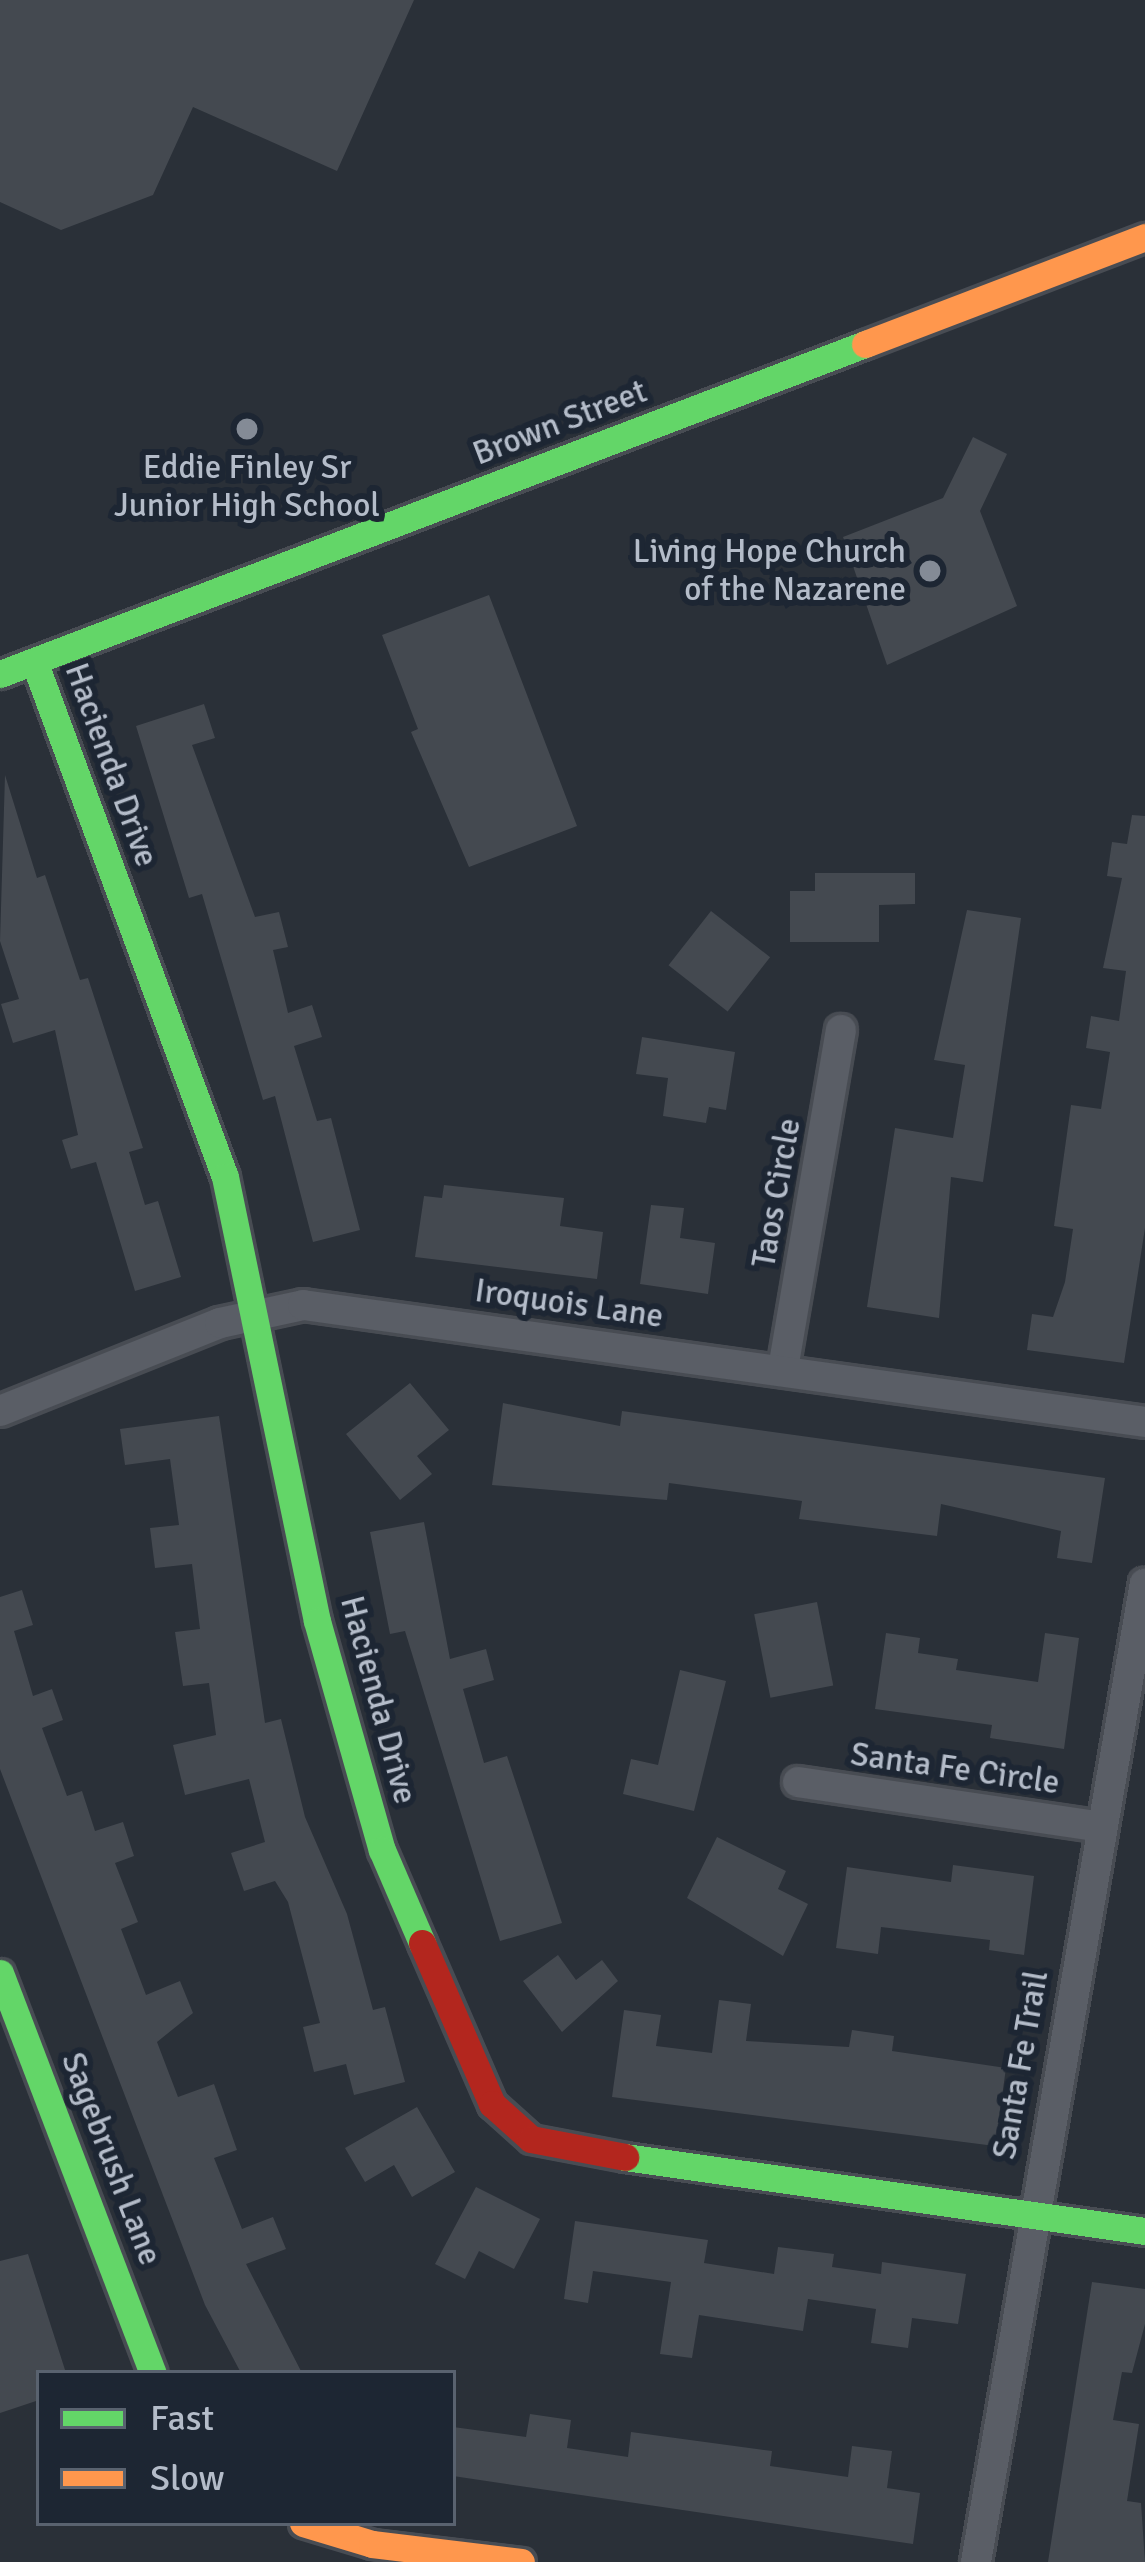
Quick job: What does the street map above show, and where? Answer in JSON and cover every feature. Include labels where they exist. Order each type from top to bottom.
[{"type":"street","name":"Brown Street","points":[[0,674],[1145,237]]},
{"type":"street","name":"Hacienda Drive","points":[[34,661],[225,1177],[317,1622],[382,1850],[504,2120],[531,2139],[589,2152],[1145,2230]]},
{"type":"street","name":"Taos Circle","points":[[783,1369],[841,1030]]},
{"type":"street","name":"Iroquois Lane","points":[[0,1411],[255,1313],[303,1305],[1145,1422]]},
{"type":"street","name":"Santa Fe Trail","points":[[976,2562],[1032,2214],[1145,1583]]},
{"type":"street","name":"Santa Fe Circle","points":[[798,1782],[1102,1827]]},
{"type":"street","name":"Sagebrush Lane","points":[[0,1973],[9,2025],[152,2370]]},
{"type":"street","points":[[310,2526],[371,2553],[521,2562]]},
{"type":"building","points":[[0,0],[414,0],[337,171],[193,107],[153,195],[61,230],[0,202]]},
{"type":"building","name":"Living Hope Church of the Nazarene","points":[[973,437],[1007,454],[980,511],[1017,606],[887,665],[843,537],[943,498]]},
{"type":"building","points":[[489,595],[577,826],[469,867],[411,732],[418,729],[382,635]]},
{"type":"building","points":[[204,704],[215,738],[192,745],[255,917],[279,912],[288,947],[273,950],[288,1013],[312,1005],[322,1037],[294,1046],[317,1121],[331,1118],[360,1230],[313,1242],[275,1096],[263,1100],[202,894],[189,898],[136,726]]},
{"type":"building","points":[[5,775],[37,878],[45,875],[80,980],[88,978],[143,1148],[129,1152],[145,1205],[158,1201],[181,1277],[135,1291],[96,1162],[71,1169],[62,1140],[78,1135],[55,1030],[13,1043],[1,1004],[19,999],[0,941]]},
{"type":"building","points":[[1132,815],[1145,816],[1145,1228],[1124,1363],[1027,1350],[1032,1314],[1053,1317],[1065,1282],[1073,1229],[1054,1226],[1071,1105],[1101,1109],[1110,1052],[1086,1048],[1091,1016],[1119,1021],[1126,971],[1103,968],[1122,878],[1107,876],[1112,842],[1127,844]]},
{"type":"building","points":[[815,873],[915,873],[915,904],[879,905],[879,942],[790,942],[790,891],[815,891]]},
{"type":"building","points":[[967,910],[1021,918],[983,1182],[951,1177],[939,1318],[867,1307],[895,1128],[953,1138],[965,1065],[934,1060]]},
{"type":"building","points":[[711,911],[770,957],[728,1012],[669,965]]},
{"type":"building","points":[[642,1037],[735,1052],[726,1110],[709,1107],[706,1123],[663,1116],[668,1078],[636,1074]]},
{"type":"building","points":[[444,1185],[564,1198],[560,1226],[603,1232],[597,1279],[415,1257],[424,1196],[442,1198]]},
{"type":"building","points":[[651,1205],[684,1208],[680,1238],[715,1243],[708,1294],[640,1284]]},
{"type":"building","points":[[410,1383],[449,1430],[417,1456],[432,1474],[400,1500],[346,1434]]},
{"type":"building","points":[[503,1403],[620,1426],[622,1411],[1105,1478],[1092,1563],[1057,1558],[1061,1531],[941,1504],[937,1536],[799,1519],[802,1501],[669,1483],[667,1500],[492,1485]]},
{"type":"building","points":[[219,1416],[265,1723],[281,1719],[305,1817],[347,1914],[373,2010],[385,2007],[405,2082],[354,2095],[346,2064],[314,2072],[303,2027],[320,2023],[288,1902],[275,1881],[244,1891],[231,1853],[265,1842],[249,1779],[185,1795],[173,1745],[216,1735],[209,1683],[183,1686],[175,1632],[200,1629],[192,1564],[155,1568],[150,1528],[179,1525],[170,1459],[125,1465],[120,1429]]},
{"type":"building","points":[[424,1522],[450,1659],[486,1649],[494,1680],[463,1689],[484,1763],[507,1756],[562,1923],[500,1941],[405,1631],[390,1634],[370,1532]]},
{"type":"building","points":[[22,1590],[33,1625],[14,1631],[33,1696],[52,1689],[63,1720],[42,1728],[67,1796],[82,1791],[95,1831],[123,1822],[134,1856],[115,1863],[138,1922],[121,1929],[146,1995],[180,1981],[193,2013],[157,2042],[178,2097],[214,2084],[237,2150],[214,2158],[242,2229],[273,2217],[286,2249],[246,2264],[300,2370],[239,2370],[205,2305],[0,1769],[0,1597]]},
{"type":"building","points":[[817,1602],[833,1685],[770,1698],[754,1614]]},
{"type":"building","points":[[886,1633],[920,1638],[918,1653],[958,1659],[956,1670],[1038,1682],[1045,1633],[1079,1638],[1064,1749],[990,1738],[992,1725],[875,1709]]},
{"type":"building","points":[[680,1670],[726,1681],[694,1811],[623,1794],[631,1759],[658,1765]]},
{"type":"building","points":[[717,1837],[786,1871],[778,1889],[808,1904],[783,1956],[687,1898]]},
{"type":"building","points":[[953,1865],[1034,1876],[1024,1955],[989,1950],[990,1940],[881,1927],[878,1954],[836,1948],[847,1867],[951,1882]]},
{"type":"building","points":[[558,1955],[576,1980],[602,1960],[618,1981],[562,2032],[523,1981]]},
{"type":"building","points":[[719,2000],[751,2004],[746,2041],[849,2047],[852,2030],[894,2036],[892,2051],[1006,2068],[995,2146],[612,2097],[624,2010],[661,2015],[656,2046],[712,2053]]},
{"type":"building","points":[[417,2107],[455,2172],[412,2197],[394,2165],[365,2182],[345,2148]]},
{"type":"building","points":[[476,2187],[540,2219],[514,2269],[479,2251],[465,2279],[435,2264]]},
{"type":"building","points":[[575,2221],[708,2240],[704,2263],[774,2274],[778,2247],[834,2254],[832,2267],[881,2274],[882,2262],[966,2274],[958,2324],[912,2318],[908,2348],[871,2343],[876,2309],[808,2299],[803,2331],[699,2315],[692,2358],[660,2354],[671,2282],[593,2271],[588,2303],[564,2299]]},
{"type":"building","points":[[28,2254],[65,2370],[36,2370],[36,2401],[0,2413],[0,2261]]},
{"type":"building","points":[[1092,2282],[1145,2289],[1145,2324],[1132,2373],[1122,2372],[1113,2420],[1139,2424],[1127,2501],[1141,2503],[1145,2562],[1048,2562]]},
{"type":"building","points":[[530,2414],[571,2420],[567,2448],[628,2457],[631,2432],[772,2451],[770,2466],[848,2477],[852,2446],[892,2451],[887,2488],[920,2493],[913,2544],[456,2476],[456,2427],[526,2437]]},
{"type":"traffic: fast","points":[[0,674],[865,344]]},
{"type":"traffic: fast","points":[[34,661],[225,1177],[317,1621],[382,1850],[422,1943]]},
{"type":"traffic: fast","points":[[0,1973],[152,2370]]},
{"type":"traffic: fast","points":[[625,2157],[1145,2231]]},
{"type":"traffic: slow","points":[[865,344],[1145,237]]},
{"type":"traffic: slow","points":[[313,2526],[372,2544],[521,2562]]},
{"type":"traffic: jam","points":[[422,1943],[492,2104],[531,2139],[625,2157]]},
{"type":"place","name":"Eddie Finley Sr Junior High School","points":[[247,429]]},
{"type":"place","name":"Living Hope Church of the Nazarene","points":[[930,571]]}]
